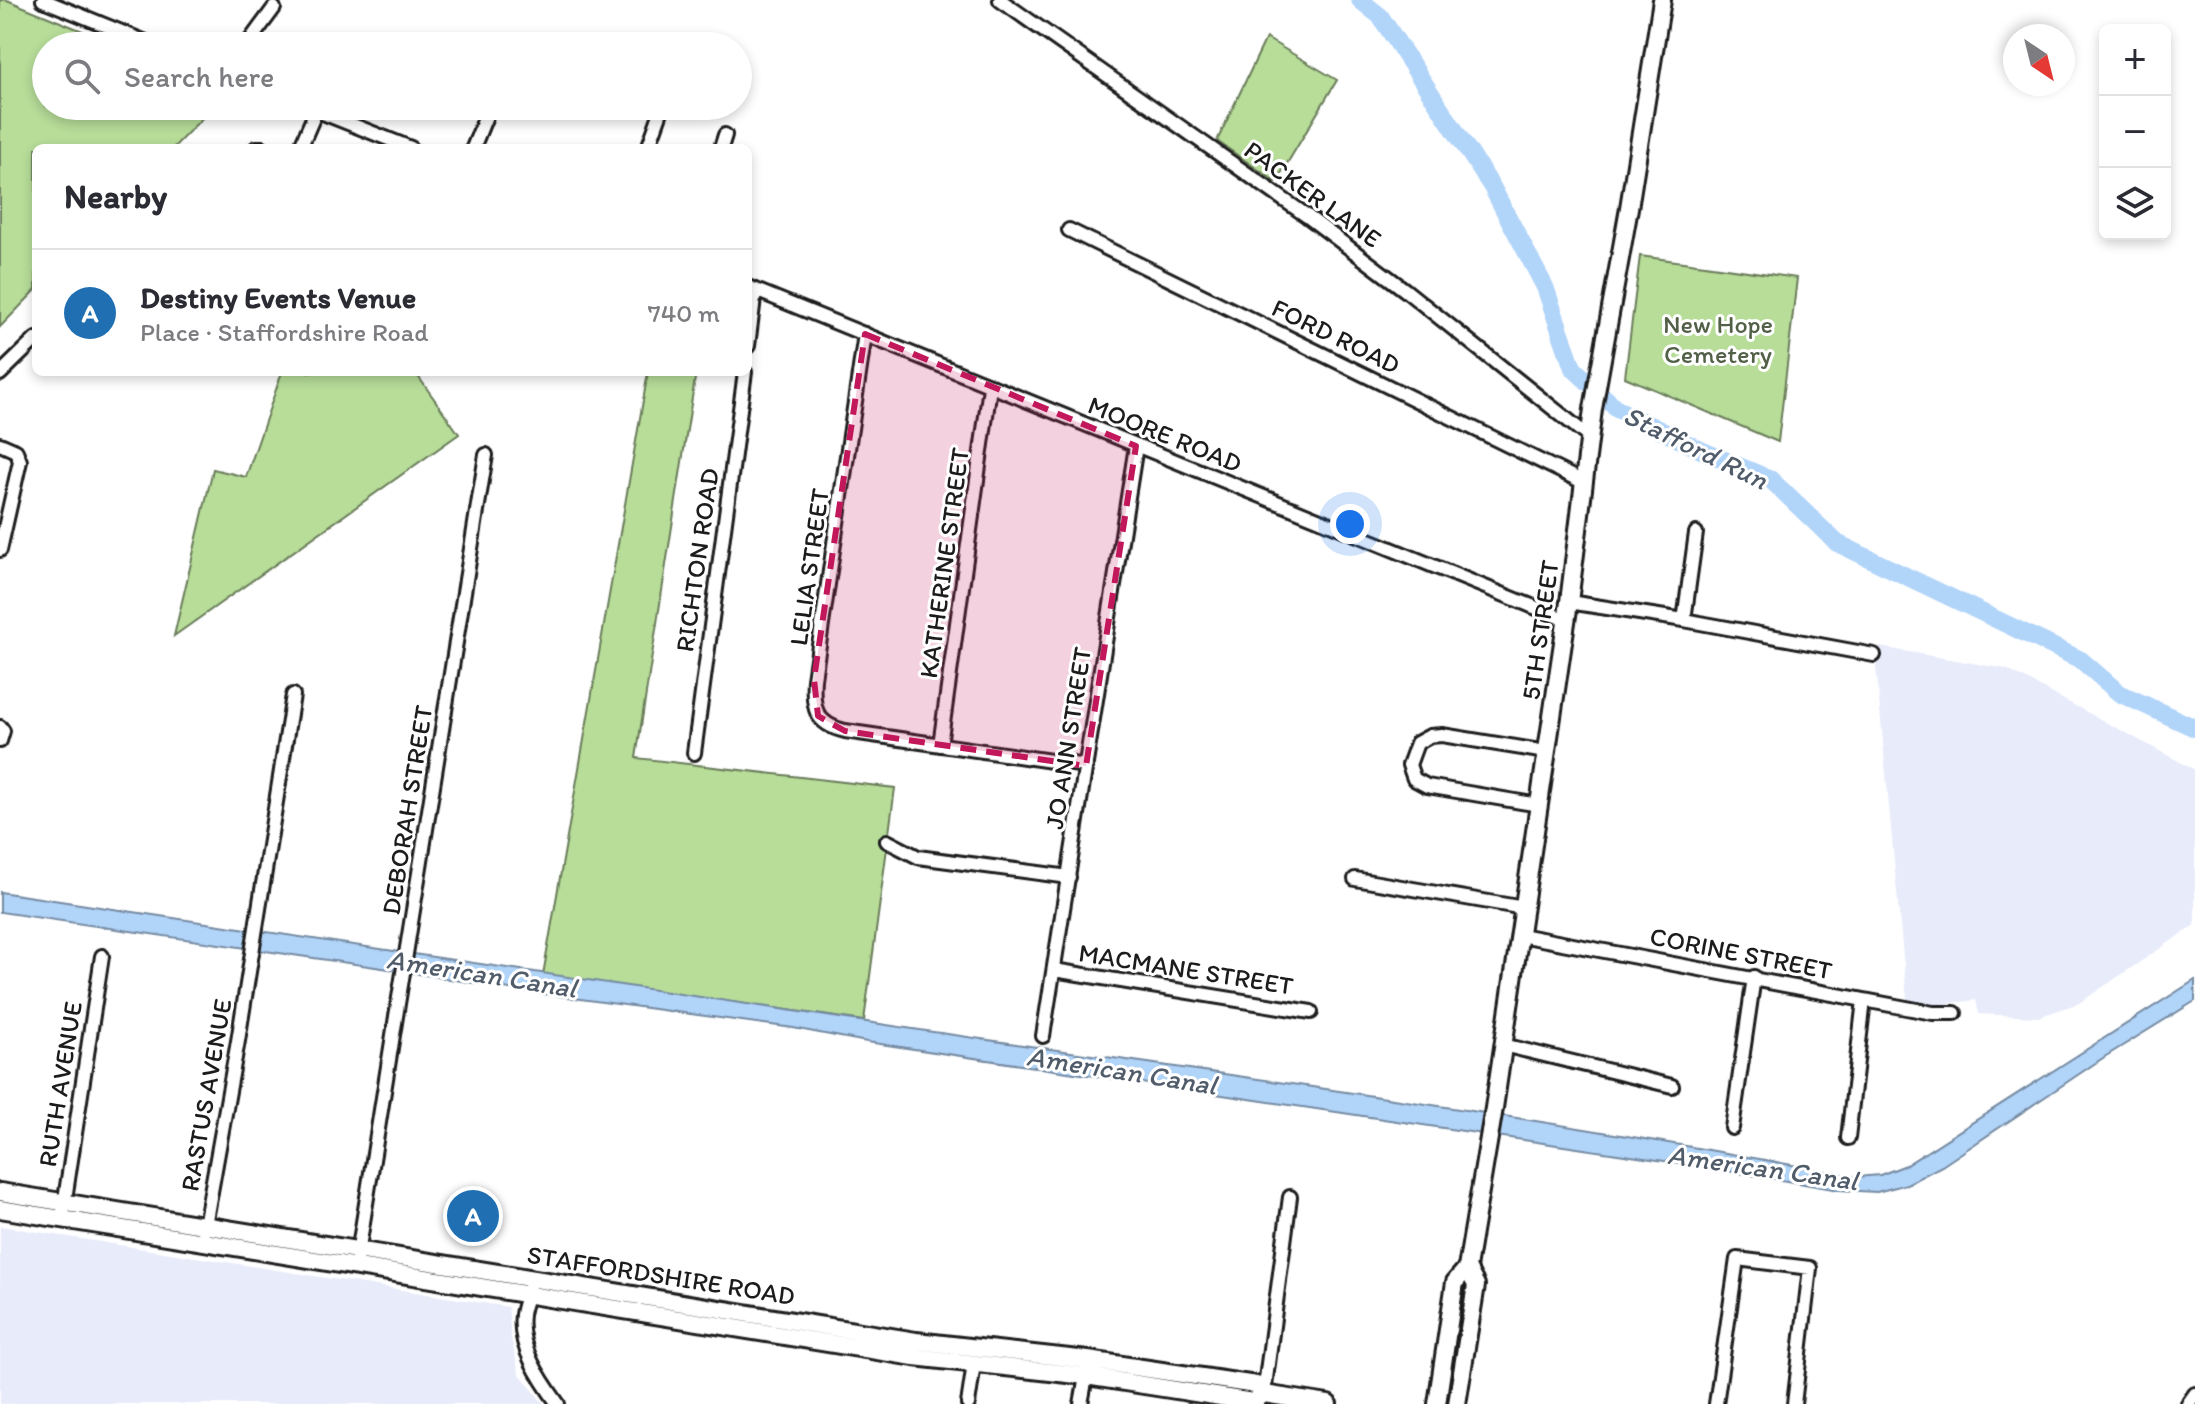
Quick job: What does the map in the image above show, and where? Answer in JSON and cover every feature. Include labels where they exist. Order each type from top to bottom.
[{"type":"main road","name":"5TH STREET","points":[[1437,1404],[1455,1282],[1467,1268],[1489,1141],[1569,602],[1593,409],[1662,0]]},
{"type":"main road","name":"STAFFORDSHIRE ROAD","points":[[0,1192],[63,1211],[529,1286],[914,1357],[974,1364],[1087,1368]]},
{"type":"main road","name":"STAFFORDSHIRE ROAD","points":[[0,1209],[63,1211]]},
{"type":"main road","name":"5TH STREET","points":[[1457,1404],[1476,1285],[1467,1268]]},
{"type":"main road","name":"STAFFORDSHIRE ROAD","points":[[529,1286],[1087,1368],[1256,1385],[1264,1394],[1328,1404]]},
{"type":"main road","points":[[1447,1340],[1468,1337]]},
{"type":"street","points":[[43,0],[122,32]]},
{"type":"street","name":"PACKER LANE","points":[[1000,0],[1307,216],[1589,437]]},
{"type":"street","points":[[256,32],[274,8]]},
{"type":"street","points":[[301,144],[307,120]]},
{"type":"street","points":[[340,120],[401,144]]},
{"type":"street","points":[[475,144],[484,120]]},
{"type":"street","points":[[649,144],[658,120]]},
{"type":"street","name":"FORD ROAD","points":[[1069,230],[1583,482]]},
{"type":"street","name":"MOORE ROAD","points":[[752,289],[1566,620]]},
{"type":"street","name":"LELIA STREET","points":[[865,334],[813,701],[818,716],[833,728],[1086,766]]},
{"type":"street","points":[[0,374],[32,343]]},
{"type":"street","name":"RICHTON ROAD","points":[[694,753],[744,376]]},
{"type":"street","name":"KATHERINE STREET","points":[[940,745],[990,387]]},
{"type":"street","points":[[0,444],[16,451],[20,461],[0,550]]},
{"type":"street","name":"JO ANN STREET","points":[[1043,1036],[1136,446]]},
{"type":"street","name":"DEBORAH STREET","points":[[358,1258],[486,455]]},
{"type":"street","points":[[1684,620],[1696,533]]},
{"type":"street","points":[[1569,602],[1874,655]]},
{"type":"street","name":"RASTUS AVENUE","points":[[203,1234],[257,926],[293,695]]},
{"type":"street","points":[[0,727],[3,731],[0,741]]},
{"type":"street","points":[[1539,805],[1427,786],[1414,779],[1409,765],[1417,743],[1430,736],[1442,735],[1546,752]]},
{"type":"street","points":[[887,841],[918,857],[1069,877]]},
{"type":"street","points":[[1355,879],[1524,908]]},
{"type":"street","name":"CORINE STREET","points":[[1520,935],[1933,1013],[1955,1013]]},
{"type":"street","name":"RUTH AVENUE","points":[[63,1211],[102,956]]},
{"type":"street","name":"MACMANE STREET","points":[[1054,970],[1311,1012]]},
{"type":"street","points":[[1732,1128],[1754,977]]},
{"type":"street","points":[[1848,1138],[1864,1000]]},
{"type":"street","points":[[1503,1045],[1672,1086]]},
{"type":"street","points":[[1264,1394],[1290,1197]]},
{"type":"street","points":[[1716,1402],[1737,1259],[1810,1268],[1794,1404]]},
{"type":"street","points":[[529,1286],[522,1317],[528,1354],[558,1404]]},
{"type":"street","points":[[968,1404],[974,1364]]},
{"type":"street","points":[[1081,1404],[1087,1368]]},
{"type":"street","points":[[2188,1404],[2195,1394]]},
{"type":"highlighted area","points":[[865,334],[1136,446],[1086,766],[845,731],[818,716],[814,679]]},
{"type":"shaded area","points":[[1880,647],[2006,669],[2195,770],[2195,925],[2079,1003],[2038,1017],[1979,1014],[1976,1000],[1934,1005],[1907,999],[1876,667]]},
{"type":"shaded area","points":[[0,1226],[508,1307],[519,1373],[544,1404],[0,1404]]},
{"type":"green space","points":[[0,0],[7,0],[85,32],[32,32],[32,120],[200,120],[177,144],[32,144],[32,294],[0,327]]},
{"type":"green space","points":[[1266,38],[1337,80],[1276,182],[1217,141]]},
{"type":"green space","name":"New Hope Cemetery","points":[[1640,256],[1797,278],[1778,442],[1625,377]]},
{"type":"green space","points":[[281,376],[418,376],[459,434],[174,636],[213,469],[246,477]]},
{"type":"green space","points":[[647,376],[695,376],[636,758],[895,788],[864,1021],[543,975]]},
{"type":"water","name":"American Canal","points":[[0,892],[1395,1099],[1856,1177],[1880,1175],[1906,1165],[2195,980],[2195,1001],[2106,1056],[1942,1166],[1907,1184],[1877,1192],[1839,1190],[1698,1166],[867,1042],[793,1028],[522,991],[0,912]]},
{"type":"waterway","name":"Stafford Run","points":[[1360,0],[1380,16],[1492,187],[1545,287],[1573,368],[1617,409],[1703,451],[1770,479],[1837,543],[2081,660],[2119,693],[2195,728]]},
{"type":"place","name":"Destiny Events Venue","points":[[473,1216]]}]
